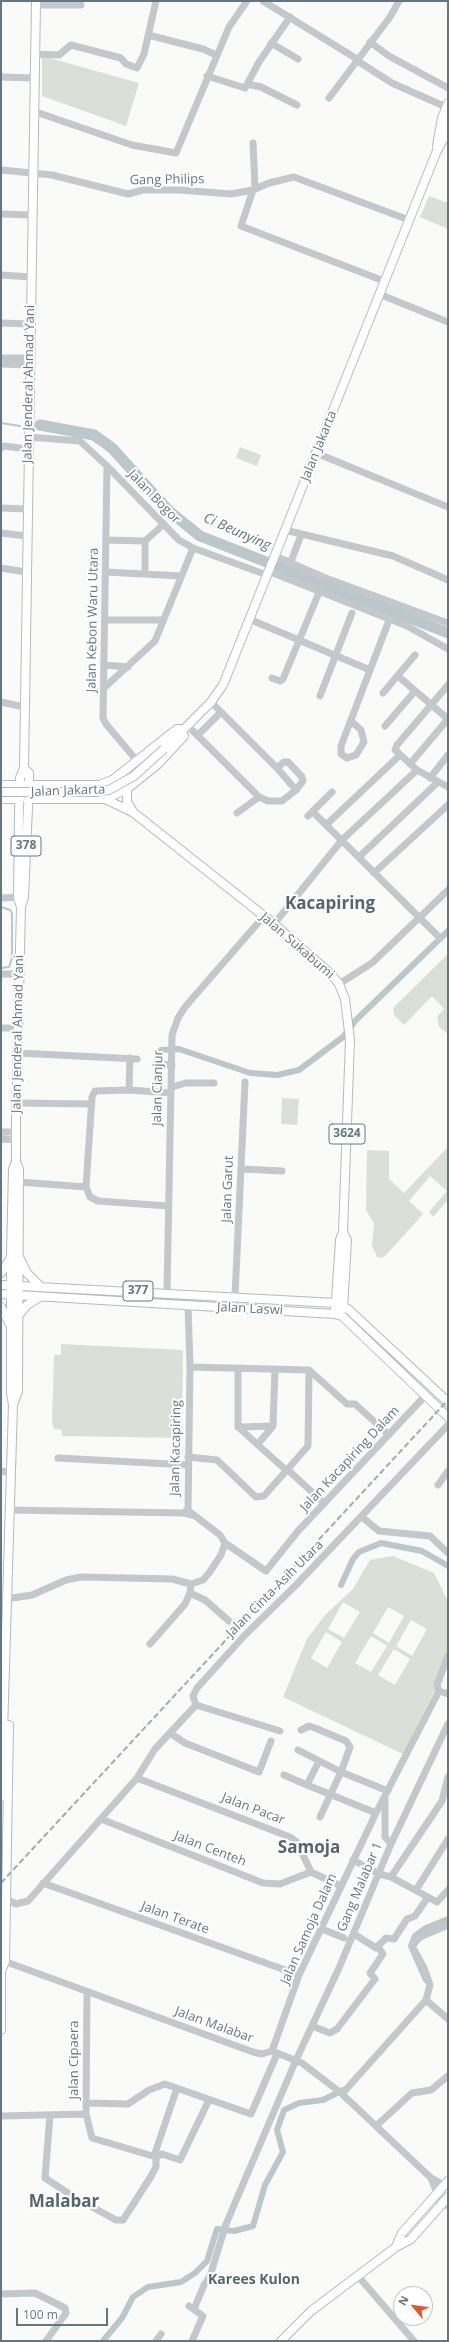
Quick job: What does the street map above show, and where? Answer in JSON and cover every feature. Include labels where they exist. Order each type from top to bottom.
[{"type":"main road","name":"Jalan Jenderal Ahmad Yani","points":[[22,896],[16,799],[17,785],[24,768],[26,536],[36,3]]},
{"type":"main road","name":"Jalan Jakarta","points":[[436,153],[442,118],[447,105]]},
{"type":"main road","points":[[436,153],[448,120]]},
{"type":"main road","name":"Jalan Jakarta","points":[[1,792],[95,792],[109,790],[134,776],[164,749],[211,702],[223,685],[384,281],[436,153],[448,130]]},
{"type":"main road","name":"Jalan Jakarta","points":[[1,785],[100,785],[114,780],[177,729],[187,727]]},
{"type":"main road","name":"Jalan Jakarta","points":[[28,801],[32,799],[106,799],[127,789],[173,749],[184,737],[187,727]]},
{"type":"main road","name":"Jalan Jenderal Ahmad Yani","points":[[13,1405],[18,1391],[18,1316],[14,1286],[13,1170],[16,1162],[21,907],[29,784],[29,773],[24,768]]},
{"type":"main road","points":[[127,789],[127,802],[134,813]]},
{"type":"main road","points":[[1,799],[16,799]]},
{"type":"main road","name":"Jalan Sukabumi","points":[[106,799],[134,813],[264,916],[331,974],[339,984],[345,999],[350,1036],[343,1232],[340,1240],[340,1304],[338,1315]]},
{"type":"main road","name":"Jalan Jenderal Ahmad Yani","points":[[14,1255],[19,1182],[19,1169],[16,1162]]},
{"type":"main road","points":[[1,1273],[14,1255],[27,1273],[41,1287]]},
{"type":"main road","name":"Jalan Laswi","points":[[1,1285],[167,1292],[340,1304]]},
{"type":"main road","name":"Jalan Laswi","points":[[1,1294],[338,1315]]},
{"type":"main road","name":"Jalan Jenderal Ahmad Yani","points":[[1,2030],[2,1964],[6,1899],[6,1600],[8,1587],[13,1405],[11,1393],[12,1332],[15,1295]]},
{"type":"main road","points":[[18,1316],[27,1305],[40,1297]]},
{"type":"main road","points":[[340,1304],[448,1402]]},
{"type":"main road","points":[[1,1307],[7,1315],[12,1332]]},
{"type":"main road","points":[[338,1315],[448,1417]]},
{"type":"main road","name":"Jalan Jenderal Ahmad Yani","points":[[1,1797],[7,1686]]},
{"type":"main road","points":[[396,2247],[402,2233],[437,2193],[447,2184]]},
{"type":"main road","points":[[281,2341],[299,2321],[396,2247],[411,2239],[447,2202]]},
{"type":"street","points":[[34,54],[59,55],[71,45],[120,58],[126,64],[137,68],[141,62],[156,1]]},
{"type":"street","points":[[33,111],[132,145],[174,153],[178,149],[207,76],[229,27],[246,1]]},
{"type":"street","points":[[263,1],[392,83],[447,105]]},
{"type":"street","points":[[329,98],[356,59],[390,17],[399,1]]},
{"type":"street","points":[[36,3],[81,6]]},
{"type":"street","points":[[207,76],[242,89],[247,84],[271,43],[290,17]]},
{"type":"street","points":[[148,35],[188,44],[216,55]]},
{"type":"street","points":[[370,42],[389,56],[448,88]]},
{"type":"street","points":[[271,43],[298,59]]},
{"type":"street","points":[[1,77],[34,78]]},
{"type":"street","points":[[247,84],[261,87],[297,105]]},
{"type":"street","points":[[253,143],[254,188],[241,226],[384,281]]},
{"type":"street","name":"Gang Philips","points":[[1,170],[33,172],[76,180],[128,194],[143,190],[180,190],[231,194],[294,177],[409,220]]},
{"type":"street","points":[[1,214],[32,215]]},
{"type":"street","points":[[1,275],[31,277]]},
{"type":"street","points":[[379,294],[448,322]]},
{"type":"street","points":[[1,323],[30,324]]},
{"type":"street","points":[[1,358],[30,362]]},
{"type":"street","points":[[1,364],[30,362]]},
{"type":"street","name":"Jalan Bogor","points":[[28,437],[80,441],[108,466],[179,540],[193,548],[268,572],[400,623],[448,649]]},
{"type":"street","points":[[1,448],[4,446],[28,449]]},
{"type":"street","points":[[316,453],[448,507]]},
{"type":"street","name":"Jalan Kebon Waru Utara","points":[[108,466],[103,712],[106,724],[138,762]]},
{"type":"street","points":[[1,508],[27,509]]},
{"type":"street","points":[[106,540],[145,541],[164,524]]},
{"type":"street","points":[[285,530],[393,556],[448,580]]},
{"type":"street","points":[[1,533],[26,536]]},
{"type":"street","points":[[290,564],[301,535]]},
{"type":"street","points":[[145,541],[145,573]]},
{"type":"street","points":[[104,688],[152,644],[193,548]]},
{"type":"street","points":[[274,556],[290,564],[448,623]]},
{"type":"street","points":[[1,568],[26,572]]},
{"type":"street","points":[[106,572],[181,576]]},
{"type":"street","points":[[272,678],[280,681],[283,679],[318,595]]},
{"type":"street","points":[[320,696],[352,613]]},
{"type":"street","points":[[249,619],[370,670]]},
{"type":"street","points":[[105,620],[163,620]]},
{"type":"street","points":[[351,721],[357,725],[364,738],[359,751],[347,758],[343,756],[340,749],[388,623]]},
{"type":"street","points":[[383,693],[415,655]]},
{"type":"street","points":[[104,665],[128,667]]},
{"type":"street","points":[[398,676],[448,719],[410,764]]},
{"type":"street","points":[[448,685],[397,745],[395,750],[399,756],[417,770],[448,787]]},
{"type":"street","points":[[385,726],[415,691]]},
{"type":"street","points":[[1,702],[24,707]]},
{"type":"street","points":[[211,702],[277,768],[296,790]]},
{"type":"street","points":[[198,735],[221,712]]},
{"type":"street","points":[[187,727],[198,735],[259,797],[268,800],[282,801],[302,784],[302,777],[288,762],[284,762],[277,768]]},
{"type":"street","points":[[326,825],[399,756]]},
{"type":"street","points":[[430,778],[448,756]]},
{"type":"street","points":[[274,924],[342,840],[417,770]]},
{"type":"street","points":[[359,857],[438,782]]},
{"type":"street","points":[[332,792],[311,814],[326,825],[342,840],[440,938]]},
{"type":"street","points":[[237,814],[259,797]]},
{"type":"street","points":[[374,873],[448,805]]},
{"type":"street","points":[[339,984],[364,968],[448,890]]},
{"type":"street","points":[[1,898],[22,896]]},
{"type":"street","name":"Jalan Cianjur","points":[[167,1292],[172,1090],[171,1046],[174,1027],[185,1007],[264,916]]},
{"type":"street","points":[[1,974],[19,974]]},
{"type":"street","points":[[1,1028],[18,1028]]},
{"type":"street","points":[[18,1053],[133,1058],[129,1090]]},
{"type":"street","points":[[157,1064],[172,1065]]},
{"type":"street","name":"Jalan Garut","points":[[235,1296],[242,1169],[244,1082]]},
{"type":"street","points":[[168,1206],[98,1201],[90,1198],[86,1187],[91,1104],[95,1091],[172,1090],[186,1083],[214,1083]]},
{"type":"street","points":[[16,1102],[91,1104]]},
{"type":"street","points":[[1,1132],[16,1136]]},
{"type":"street","points":[[1,1139],[16,1136]]},
{"type":"street","points":[[242,1169],[282,1171]]},
{"type":"street","points":[[19,1182],[86,1187]]},
{"type":"street","name":"Jalan Kacapiring","points":[[10,1510],[188,1512],[190,1367],[188,1305]]},
{"type":"street","points":[[190,1367],[309,1370],[347,1404],[355,1404],[389,1435]]},
{"type":"street","points":[[238,1368],[238,1427],[324,1503]]},
{"type":"street","points":[[258,1444],[273,1426],[275,1369]]},
{"type":"street","points":[[188,1457],[213,1459],[221,1463],[256,1497],[259,1498],[264,1496],[308,1446],[309,1370]]},
{"type":"street","name":"Jalan Kacapiring Dalam","points":[[225,1543],[266,1571],[324,1503],[425,1396]]},
{"type":"street","name":"Jalan Cinta-Asih Utara","points":[[196,1705],[193,1696],[197,1688],[246,1633],[362,1517],[448,1425]]},
{"type":"street","points":[[238,1427],[273,1426]]},
{"type":"street","points":[[58,1458],[188,1465]]},
{"type":"street","points":[[1,1471],[11,1473]]},
{"type":"street","points":[[438,1485],[448,1471]]},
{"type":"street","points":[[6,1600],[32,1595],[66,1580],[81,1577],[172,1580],[191,1584],[202,1580],[221,1555],[225,1543],[220,1535],[188,1512]]},
{"type":"street","points":[[362,1517],[379,1531],[430,1536],[448,1553]]},
{"type":"street","points":[[150,1644],[185,1604],[190,1593],[191,1584]]},
{"type":"street","points":[[190,1593],[205,1600],[229,1621]]},
{"type":"street","points":[[448,1656],[437,1682],[439,1691],[448,1694]]},
{"type":"street","name":"Jalan Samoja Dalam","points":[[209,2100],[251,2114],[274,2052],[299,1975],[376,1813],[439,1691]]},
{"type":"street","points":[[6,1899],[16,1904],[22,1904],[28,1901],[137,1778],[144,1769],[150,1755],[196,1705],[280,1731]]},
{"type":"street","name":"Gang Malabar 1","points":[[192,2341],[203,2316],[192,2308],[210,2276],[226,2224],[296,2060],[354,1934],[391,1844],[448,1724]]},
{"type":"street","points":[[301,1730],[309,1726],[315,1728],[349,1744],[350,1747],[341,1772],[320,1817]]},
{"type":"street","points":[[170,1733],[185,1743],[259,1772],[271,1741]]},
{"type":"street","points":[[298,1750],[386,1794],[386,1836],[391,1844]]},
{"type":"street","points":[[307,1785],[319,1761]]},
{"type":"street","points":[[284,1775],[376,1813]]},
{"type":"street","points":[[391,1877],[442,1801],[448,1777]]},
{"type":"street","name":"Jalan Pacar","points":[[137,1778],[290,1837],[297,1842],[311,1872]]},
{"type":"street","name":"Jalan Centeh","points":[[101,1819],[263,1883],[280,1884],[311,1872]]},
{"type":"street","points":[[416,1890],[448,1839]]},
{"type":"street","points":[[354,1860],[379,1874],[391,1877],[439,1902],[448,1890]]},
{"type":"street","points":[[311,1872],[341,1886]]},
{"type":"street","name":"Jalan Terate","points":[[43,1883],[299,1975]]},
{"type":"street","points":[[378,1948],[386,1938],[393,1940],[396,1938],[407,1919],[415,1916],[428,1897]]},
{"type":"street","points":[[342,2094],[426,2000],[430,1984],[424,1968],[412,1946],[420,1937],[448,1924]]},
{"type":"street","points":[[322,1929],[344,1938]]},
{"type":"street","points":[[312,2026],[330,2033],[337,2029],[375,1979],[370,1973],[383,1954],[378,1948],[354,1934]]},
{"type":"street","name":"Jalan Malabar","points":[[2,1964],[87,1992],[253,2052],[262,2054],[274,2052],[296,2060],[331,2084],[431,2178],[447,2184]]},
{"type":"street","name":"Jalan Cipaera","points":[[1,2116],[86,2114],[87,1992]]},
{"type":"street","points":[[426,2000],[448,2019]]},
{"type":"street","points":[[376,2126],[412,2093],[430,2090],[439,2085],[448,2076]]},
{"type":"street","points":[[86,2103],[124,2105],[161,2085],[177,2088],[209,2100],[181,2160],[162,2154],[155,2157],[94,2139],[89,2135],[86,2114]]},
{"type":"street","points":[[50,2115],[45,2178],[74,2197],[116,2220],[123,2220],[156,2167],[155,2157],[177,2088]]},
{"type":"street","name":"Jalan Malabar","points":[[431,2178],[437,2193],[447,2202]]},
{"type":"street","points":[[358,2276],[414,2341]]},
{"type":"street","points":[[1,2294],[35,2293],[65,2308],[66,2313],[46,2341]]},
{"type":"street","points":[[156,2341],[161,2334]]},
{"type":"shaded area","points":[[42,56],[139,83],[126,126],[42,96]]},
{"type":"shaded area","points":[[429,196],[448,203],[448,229],[420,217]]},
{"type":"shaded area","points":[[240,447],[261,455],[257,466],[236,458]]},
{"type":"shaded area","points":[[448,954],[448,1034],[439,1027],[437,1017],[444,1009],[432,996],[404,1025],[394,1015],[393,1008]]},
{"type":"shaded area","points":[[282,1098],[299,1099],[297,1125],[281,1124]]},
{"type":"shaded area","points":[[448,1147],[448,1200],[433,1217],[429,1212],[447,1191],[430,1176],[409,1201],[423,1214],[386,1255],[382,1258],[377,1257],[372,1246],[374,1223],[366,1210],[367,1150],[389,1151],[389,1179],[404,1193]]},
{"type":"shaded area","points":[[61,1344],[183,1350],[182,1438],[62,1436],[62,1430],[54,1429],[52,1423],[54,1355],[61,1355]]},
{"type":"shaded area","points":[[393,1556],[434,1573],[448,1601],[448,1645],[443,1674],[403,1754],[283,1697],[307,1639],[325,1615],[353,1589],[370,1560]],"holes":[[[343,1602],[360,1612],[344,1638],[328,1629]],[[388,1607],[404,1616],[389,1643],[373,1633]],[[411,1620],[427,1629],[412,1656],[396,1646]],[[326,1632],[342,1642],[327,1668],[311,1658]],[[371,1636],[387,1646],[371,1672],[355,1663]],[[394,1649],[410,1659],[395,1685],[378,1675]]]},
{"type":"waterway","name":"Ci Beunying","points":[[1,423],[20,426]]},
{"type":"waterway","name":"Ci Beunying","points":[[40,425],[94,435],[112,448],[169,511],[200,536],[448,633]]},
{"type":"waterway","points":[[1,907],[10,910],[12,913],[12,958],[9,967],[1,968]]},
{"type":"waterway","points":[[161,1050],[179,1049],[250,1073],[277,1075],[299,1070],[343,1037],[356,1020],[448,931]]},
{"type":"waterway","points":[[341,1585],[353,1559],[359,1552],[381,1543],[422,1551],[448,1566]]},
{"type":"waterway","points":[[426,1980],[411,1946],[415,1936],[426,1928],[448,1919]]},
{"type":"waterway","points":[[103,2341],[122,2318],[133,2297],[148,2287],[181,2282],[195,2273],[207,2261],[217,2229],[234,2231],[253,2226],[265,2185],[283,2152],[277,2130],[284,2110],[299,2103],[323,2100],[343,2090]]},
{"type":"railway","points":[[1,1883],[448,1400]]},
{"type":"district","name":"Kacapiring","points":[[330,904]]},
{"type":"district","name":"Samoja","points":[[309,1848]]},
{"type":"district","name":"Malabar","points":[[64,2202]]},
{"type":"district","name":"Karees Kulon","points":[[254,2280]]}]
